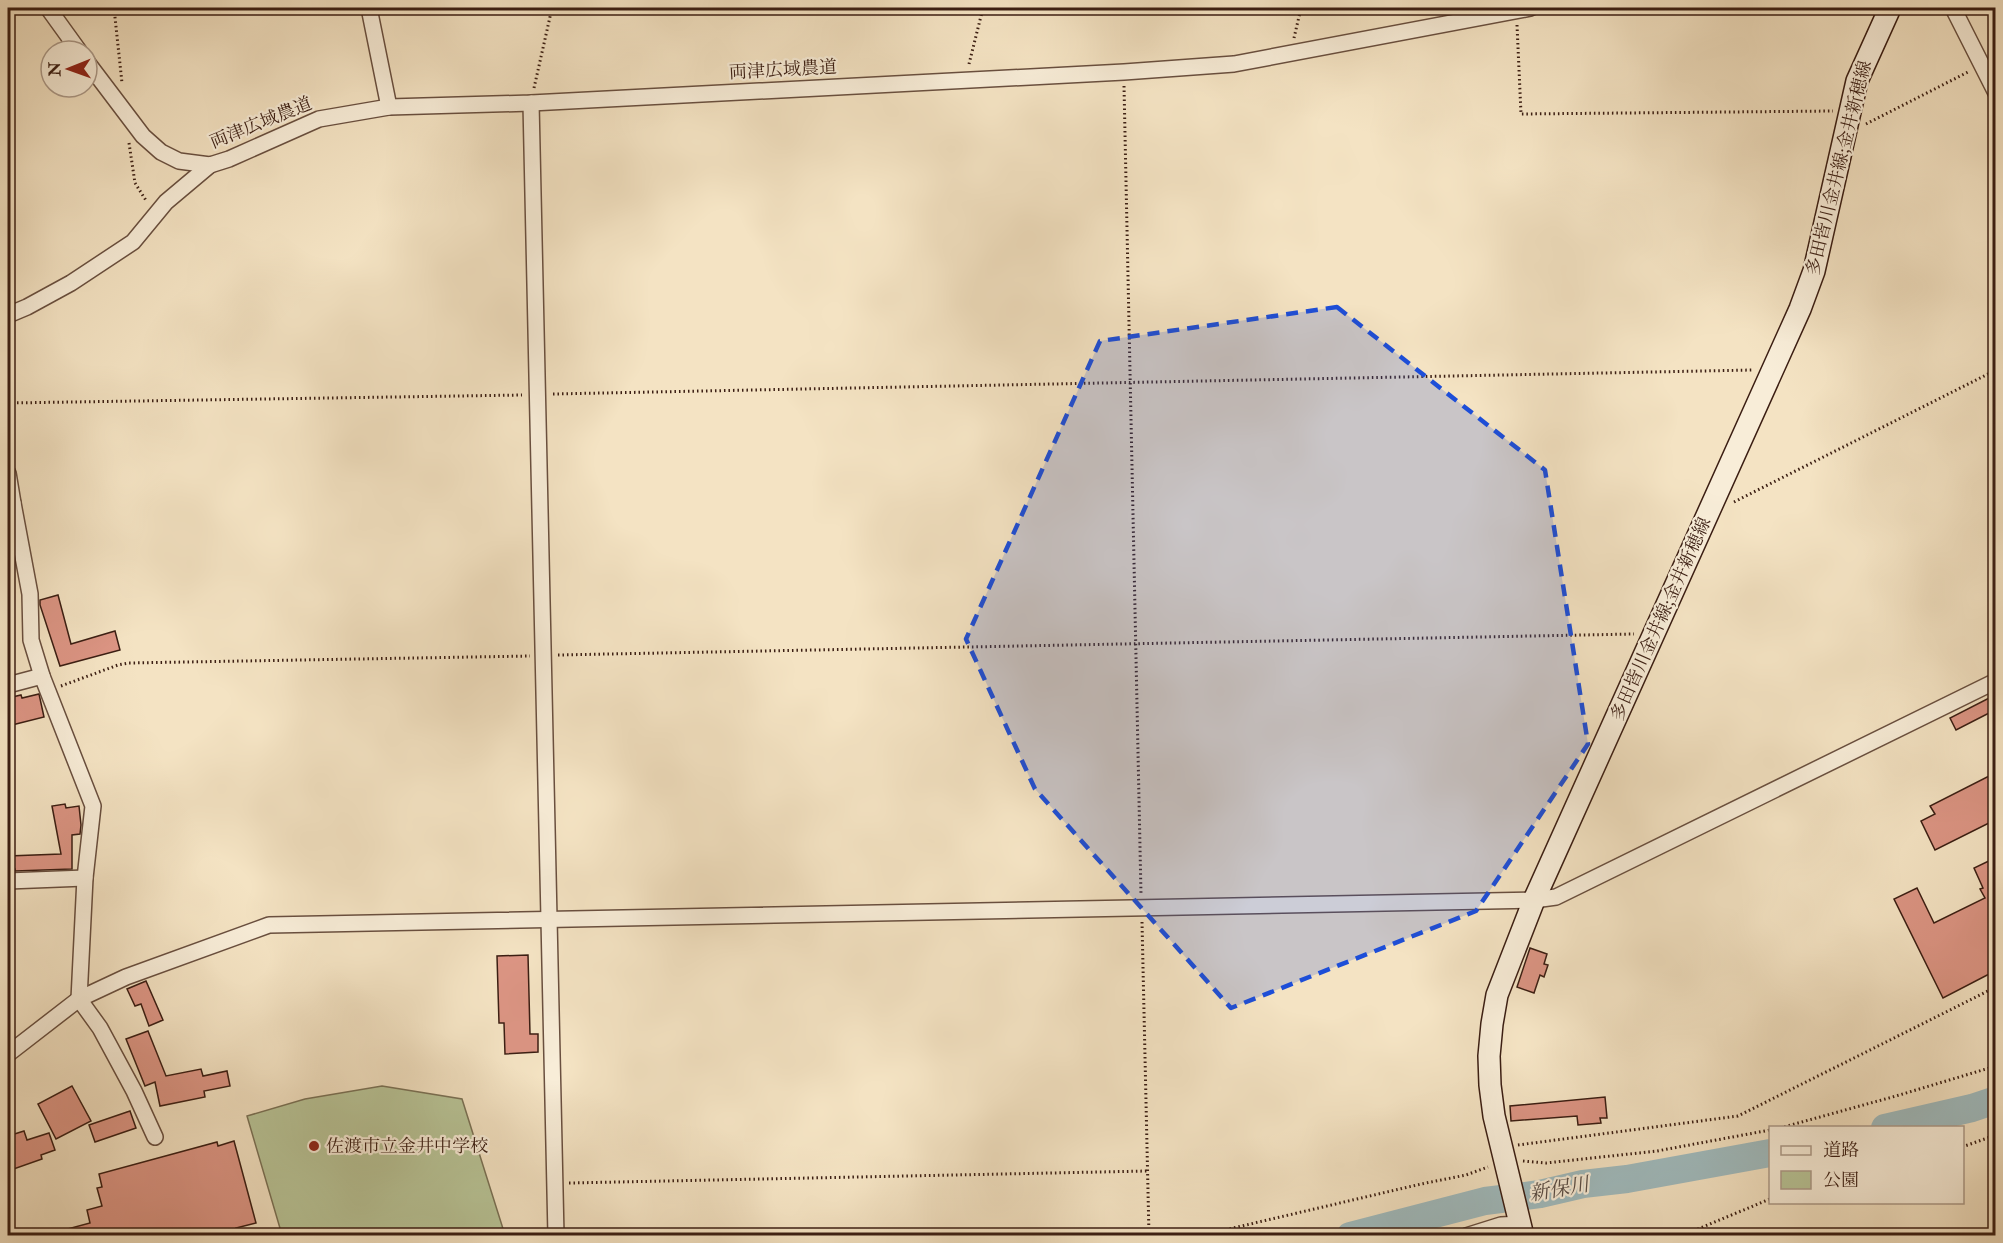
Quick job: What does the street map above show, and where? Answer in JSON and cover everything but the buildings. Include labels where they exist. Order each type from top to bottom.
[{"type":"main road","name":"多田皆川金井線;金井新穂線","points":[[1522,1230],[1494,1116],[1490,1085],[1492,1024],[1497,995],[1534,900],[1800,309],[1814,271],[1857,81],[1890,8]]},
{"type":"street","points":[[48,8],[70,39]]},
{"type":"street","points":[[369,8],[389,107]]},
{"type":"street","points":[[1953,8],[1995,93]]},
{"type":"street","name":"両津広域農道","points":[[99,78],[143,136],[161,152],[179,161],[210,165],[229,159],[319,119],[389,107],[531,103],[1124,72],[1234,64],[1524,9]]},
{"type":"street","points":[[531,103],[556,1236]]},
{"type":"street","points":[[8,315],[71,283],[133,242],[166,202],[210,165]]},
{"type":"street","points":[[8,473],[10,504],[30,594],[31,640],[42,676],[93,806],[85,878],[80,999],[100,1028],[134,1091],[155,1137]]},
{"type":"street","points":[[8,685],[42,676]]},
{"type":"street","points":[[8,1054],[80,999],[126,977],[269,925],[1534,900],[1556,897],[1995,681]]},
{"type":"street","points":[[8,881],[85,878]]},
{"type":"street","points":[[1466,1236],[1501,1225],[1522,1230]]},
{"type":"path","points":[[114,8],[135,183],[157,213]]},
{"type":"path","points":[[531,103],[552,8]]},
{"type":"path","points":[[966,80],[983,8]]},
{"type":"path","points":[[1290,53],[1301,8]]},
{"type":"path","points":[[1524,9],[1521,114],[1848,118],[1861,126],[1982,66]]},
{"type":"path","points":[[1124,72],[1149,1236]]},
{"type":"path","points":[[8,403],[1772,370]]},
{"type":"path","points":[[1712,506],[1729,504],[1995,370]]},
{"type":"path","points":[[48,691],[129,663],[1653,634]]},
{"type":"path","points":[[1199,1236],[1466,1175],[1504,1153],[1738,1116],[1990,990],[1995,999]]},
{"type":"path","points":[[1787,1126],[1995,1066]]},
{"type":"path","points":[[1504,1153],[1546,1163],[1657,1151],[1769,1130]]},
{"type":"path","points":[[1964,1145],[1995,1135]]},
{"type":"path","points":[[555,1183],[1147,1171]]},
{"type":"path","points":[[1681,1236],[1769,1199]]},
{"type":"highlighted area","points":[[1337,307],[1545,470],[1588,744],[1476,911],[1231,1008],[1035,789],[966,639],[1100,341]]},
{"type":"green space","points":[[382,1086],[462,1099],[505,1235],[282,1235],[247,1116],[305,1099]]},
{"type":"waterway","name":"新保川","points":[[1894,1126],[1972,1108],[1996,1100]]},
{"type":"waterway","name":"新保川","points":[[1350,1236],[1485,1201],[1540,1194],[1583,1184],[1627,1179],[1769,1153]]},
{"type":"place","name":"佐渡市立金井中学校","points":[[314,1146]]}]
